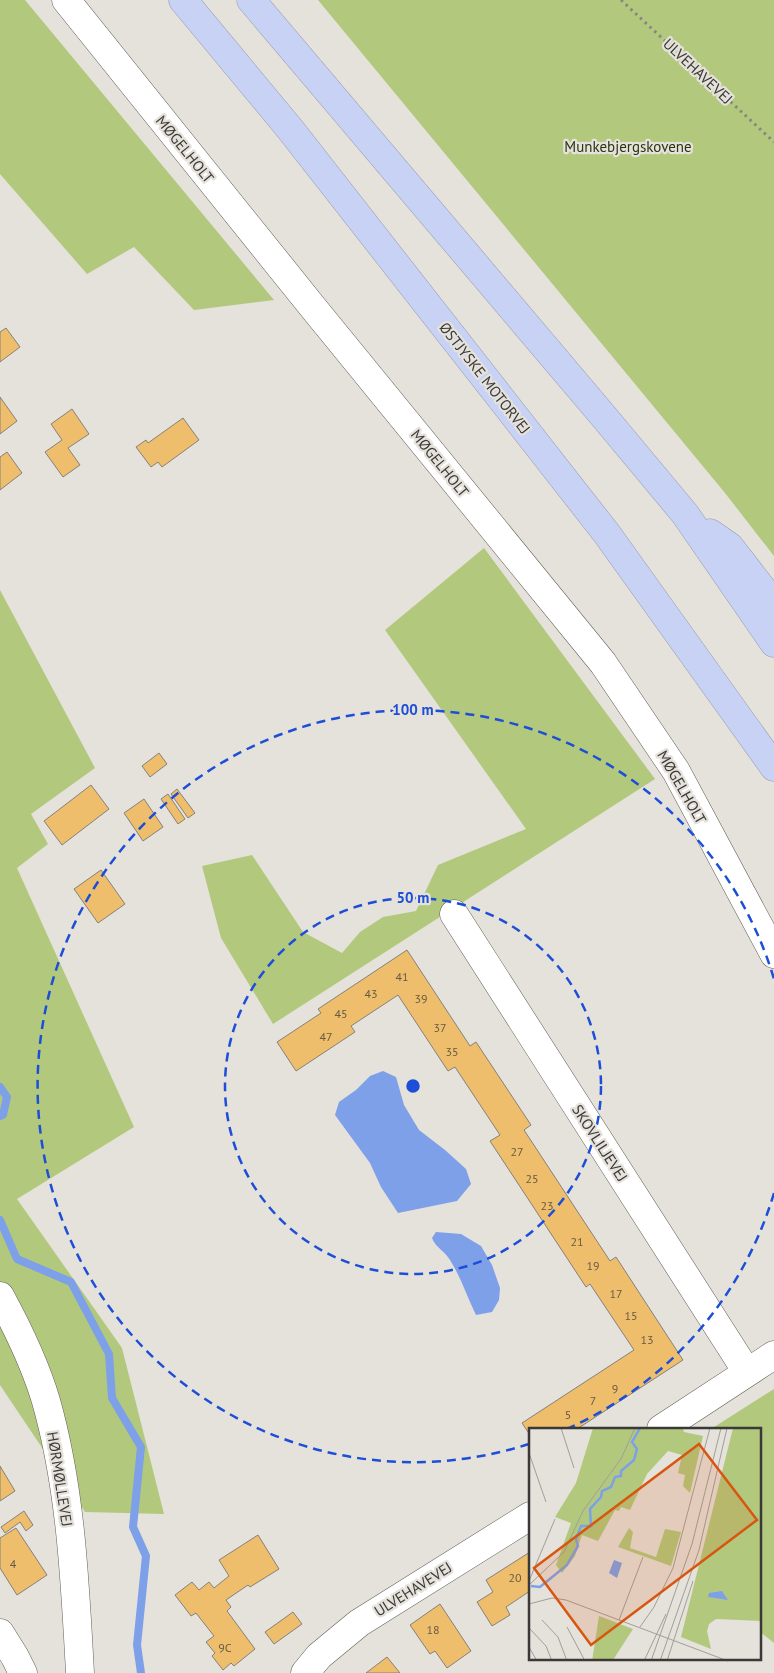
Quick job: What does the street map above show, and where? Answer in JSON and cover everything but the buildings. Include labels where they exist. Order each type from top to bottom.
[{"type":"highway","name":"ØSTJYSKE MOTORVEJ","points":[[184,0],[290,129],[607,534],[774,767]]},
{"type":"highway","points":[[251,0],[684,514],[774,643]]},
{"type":"highway","points":[[684,514],[730,547],[774,604]]},
{"type":"street","name":"MØGELHOLT","points":[[66,0],[603,664],[676,771],[774,954]]},
{"type":"street","name":"SKOVLILJEVEJ","points":[[454,914],[746,1372]]},
{"type":"street","name":"HØRMØLLEVEJ","points":[[0,1296],[24,1341],[46,1400],[60,1465],[74,1571],[80,1673]]},
{"type":"street","points":[[662,1428],[774,1355]]},
{"type":"street","name":"ULVEHAVEVEJ","points":[[305,1673],[319,1656],[359,1623],[529,1517]]},
{"type":"street","points":[[0,1633],[23,1673]]},
{"type":"path","name":"ULVEHAVEVEJ","points":[[621,0],[774,142]]},
{"type":"green space","points":[[0,0],[25,0],[274,300],[194,310],[134,247],[87,274],[0,174]]},
{"type":"green space","name":"Munkebjergskovene","points":[[318,0],[774,0],[774,556],[725,493]]},
{"type":"green space","points":[[484,548],[655,779],[273,1024],[221,938],[202,866],[252,855],[303,932],[342,953],[360,932],[383,917],[416,911],[438,865],[526,829],[385,630]]},
{"type":"green space","points":[[0,590],[95,768],[31,814],[48,844],[17,868],[134,1127],[17,1199],[122,1348],[164,1514],[85,1512],[0,1385]]},
{"type":"green space","points":[[774,1389],[774,1643],[762,1634],[762,1428],[713,1428]]},
{"type":"water","points":[[383,1071],[396,1077],[404,1105],[419,1130],[466,1169],[471,1184],[457,1201],[398,1213],[381,1187],[370,1163],[335,1115],[339,1102],[356,1090],[370,1076]]},
{"type":"water","points":[[436,1232],[461,1234],[481,1246],[492,1265],[500,1288],[499,1300],[492,1312],[476,1315],[454,1267],[432,1238]]},
{"type":"waterway","points":[[0,1087],[7,1097],[3,1115],[0,1116]]},
{"type":"waterway","points":[[0,1220],[17,1259],[71,1282],[109,1354],[112,1398],[141,1447],[133,1527],[146,1556],[137,1645],[141,1673]]}]
